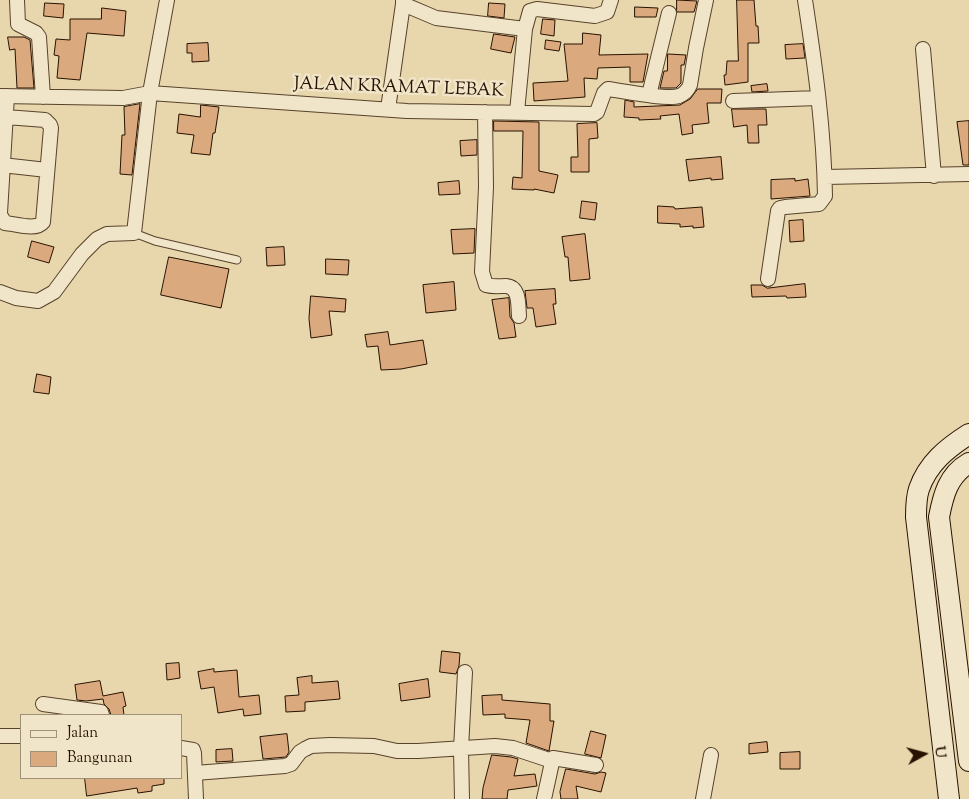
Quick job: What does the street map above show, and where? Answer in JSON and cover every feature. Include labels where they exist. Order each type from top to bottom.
[{"type":"street","points":[[17,0],[18,24],[36,33],[38,37],[43,97]]},
{"type":"street","points":[[517,112],[528,14],[532,10],[537,9],[595,16],[607,12],[611,0]]},
{"type":"street","name":"JALAN KRAMAT LEBAK","points":[[4,96],[123,98],[150,93],[388,110],[596,113],[604,93],[608,89],[675,97],[688,90],[706,0]]},
{"type":"street","points":[[768,279],[780,208],[819,204],[826,196],[818,98],[805,0]]},
{"type":"street","points":[[0,292],[16,298],[38,301],[54,292],[77,261],[97,239],[107,234],[134,233],[163,1]]},
{"type":"street","points":[[388,110],[403,2],[436,18],[525,29]]},
{"type":"street","points":[[649,95],[670,13]]},
{"type":"street","points":[[923,49],[934,176]]},
{"type":"street","points":[[4,96],[6,117],[0,214],[5,223],[35,227],[42,225],[44,222],[50,125],[45,120],[6,117]]},
{"type":"street","points":[[733,101],[818,98]]},
{"type":"street","points":[[486,112],[486,187],[482,272],[486,285],[508,286],[515,289],[519,316]]},
{"type":"street","points":[[2,165],[47,170]]},
{"type":"street","points":[[825,176],[934,176],[969,174]]},
{"type":"street","points":[[950,799],[916,508],[918,490],[932,464],[948,447],[969,434]]},
{"type":"street","points":[[969,463],[954,476],[944,492],[939,517],[969,761]]},
{"type":"street","points":[[462,799],[461,749],[465,672]]},
{"type":"street","points":[[43,704],[100,712],[101,714]]},
{"type":"street","points":[[940,719],[964,716]]},
{"type":"street","points":[[0,736],[20,736]]},
{"type":"street","points":[[195,773],[285,766],[291,764],[300,752],[311,746],[374,746],[397,751],[500,746],[513,748],[552,761]]},
{"type":"street","points":[[182,748],[193,750],[196,799]]},
{"type":"street","points":[[704,799],[711,755]]},
{"type":"street","points":[[544,799],[553,758],[596,765]]},
{"type":"lane","points":[[134,233],[155,241],[237,260]]},
{"type":"building","points":[[677,0],[697,1],[694,12],[677,12]]},
{"type":"building","points":[[737,0],[754,0],[759,43],[748,43],[748,82],[725,85],[724,75],[726,75],[727,61],[738,61]]},
{"type":"building","points":[[45,3],[64,4],[63,18],[44,16]]},
{"type":"building","points":[[489,3],[505,4],[504,18],[488,16]]},
{"type":"building","points":[[635,7],[658,8],[656,17],[635,17]]},
{"type":"building","points":[[102,8],[126,11],[124,36],[87,33],[80,80],[57,78],[59,56],[54,55],[56,39],[70,40],[70,19],[101,19]]},
{"type":"building","points":[[543,19],[555,20],[554,36],[541,34]]},
{"type":"building","points":[[583,33],[601,35],[599,55],[648,54],[643,82],[630,82],[630,67],[598,68],[597,79],[584,78],[585,97],[534,101],[533,83],[568,81],[564,44],[582,44]]},
{"type":"building","points":[[494,34],[515,37],[511,53],[491,49]]},
{"type":"building","points":[[8,37],[24,37],[30,40],[34,88],[17,88],[15,49],[10,50]]},
{"type":"building","points":[[546,40],[561,42],[559,51],[545,49]]},
{"type":"building","points":[[208,43],[209,61],[192,62],[192,53],[187,53],[187,44]]},
{"type":"building","points":[[803,44],[805,58],[786,59],[785,45]]},
{"type":"building","points":[[668,54],[686,55],[684,65],[681,65],[681,83],[676,88],[660,88],[664,71],[667,71]]},
{"type":"building","points":[[767,84],[768,91],[752,92],[751,86]]},
{"type":"building","points":[[698,89],[722,89],[721,103],[707,103],[709,123],[692,125],[693,133],[682,135],[679,114],[660,116],[661,119],[639,120],[639,118],[624,117],[625,100],[634,102],[634,107],[680,105],[690,99]]},
{"type":"building","points":[[140,104],[132,175],[120,174],[122,135],[125,135],[124,107]]},
{"type":"building","points":[[201,105],[219,107],[210,155],[191,153],[194,135],[177,133],[179,114],[200,117]]},
{"type":"building","points":[[732,109],[766,109],[767,125],[758,125],[759,143],[748,143],[747,125],[734,127]]},
{"type":"building","points":[[494,121],[539,122],[539,171],[558,175],[554,193],[534,189],[512,189],[513,177],[522,178],[523,131],[494,131]]},
{"type":"building","points":[[969,121],[969,165],[963,165],[957,122]]},
{"type":"building","points":[[597,123],[598,138],[589,139],[589,172],[571,172],[571,157],[578,157],[577,124]]},
{"type":"building","points":[[477,140],[477,155],[461,156],[460,141]]},
{"type":"building","points":[[721,157],[723,179],[711,180],[711,178],[689,181],[686,160]]},
{"type":"building","points":[[795,179],[795,181],[808,179],[810,196],[771,199],[771,180]]},
{"type":"building","points":[[459,181],[460,194],[439,195],[438,183]]},
{"type":"building","points":[[582,201],[597,203],[595,220],[580,218]]},
{"type":"building","points":[[658,206],[674,207],[675,209],[702,207],[704,227],[680,227],[680,224],[658,223]]},
{"type":"building","points":[[803,220],[804,241],[790,242],[789,221]]},
{"type":"building","points":[[475,229],[474,253],[453,254],[451,230]]},
{"type":"building","points":[[585,234],[590,279],[570,281],[568,257],[565,257],[562,237]]},
{"type":"building","points":[[32,241],[54,247],[49,263],[28,257]]},
{"type":"building","points":[[284,247],[285,265],[267,266],[266,248]]},
{"type":"building","points":[[169,257],[229,269],[221,308],[161,295]]},
{"type":"building","points":[[326,259],[349,260],[348,275],[326,274]]},
{"type":"building","points":[[454,282],[456,310],[426,313],[423,285]]},
{"type":"building","points":[[805,284],[806,297],[752,297],[751,285],[762,285],[767,288]]},
{"type":"building","points":[[555,289],[556,304],[553,304],[556,324],[536,327],[533,308],[527,308],[525,291]]},
{"type":"building","points":[[311,296],[346,299],[345,312],[329,311],[332,335],[311,338],[309,319]]},
{"type":"building","points":[[509,298],[510,317],[514,323],[516,337],[499,339],[492,300]]},
{"type":"building","points":[[388,332],[390,345],[423,340],[427,364],[401,369],[381,370],[378,346],[367,347],[365,335]]},
{"type":"building","points":[[37,374],[51,377],[49,394],[34,392]]},
{"type":"building","points":[[442,651],[460,653],[456,674],[440,672]]},
{"type":"building","points":[[179,663],[180,678],[167,680],[166,664]]},
{"type":"building","points":[[214,669],[214,672],[237,670],[239,697],[259,695],[261,714],[244,716],[243,709],[218,713],[214,687],[201,689],[198,672]]},
{"type":"building","points":[[312,676],[312,683],[338,681],[340,699],[305,702],[305,711],[286,712],[285,696],[299,695],[297,678]]},
{"type":"building","points":[[428,679],[430,697],[401,701],[399,684]]},
{"type":"building","points":[[100,681],[103,696],[123,692],[126,706],[123,707],[124,714],[111,714],[103,699],[77,700],[75,685]]},
{"type":"building","points":[[502,695],[502,700],[550,704],[550,721],[554,721],[549,751],[526,743],[530,720],[505,718],[505,714],[483,715],[482,696]]},
{"type":"building","points":[[591,731],[606,735],[601,758],[585,754]]},
{"type":"building","points":[[287,734],[289,752],[286,757],[263,759],[260,737]]},
{"type":"building","points":[[767,742],[768,752],[749,754],[749,744]]},
{"type":"building","points":[[232,749],[233,761],[216,762],[216,750]]},
{"type":"building","points":[[800,752],[800,769],[780,769],[780,753]]},
{"type":"building","points":[[492,755],[518,759],[514,776],[535,774],[537,786],[508,790],[507,799],[482,799]]},
{"type":"building","points":[[566,769],[595,774],[606,773],[601,792],[576,786],[578,799],[561,799],[560,792]]},
{"type":"building","points":[[85,779],[164,779],[164,784],[152,786],[152,791],[138,793],[137,788],[87,796]]}]
